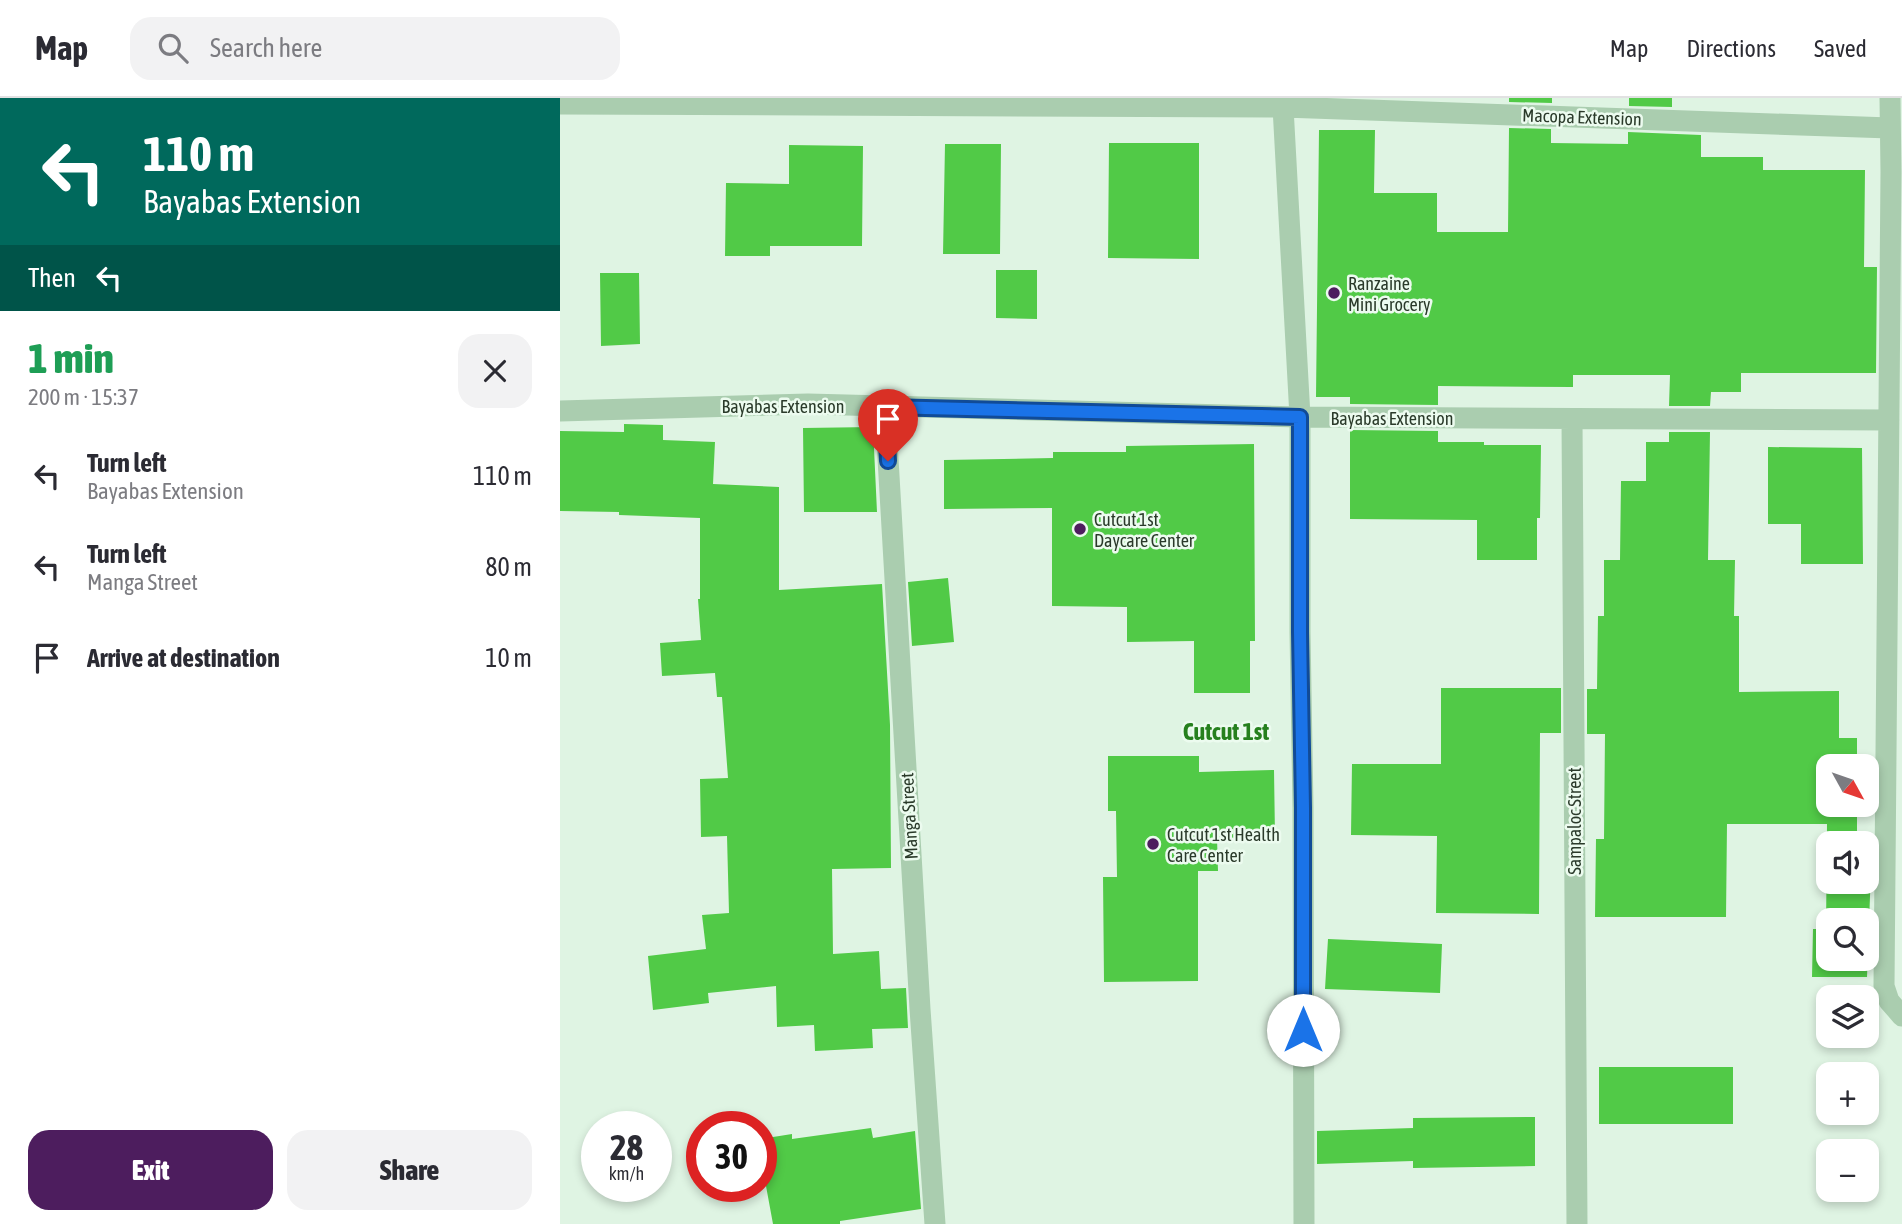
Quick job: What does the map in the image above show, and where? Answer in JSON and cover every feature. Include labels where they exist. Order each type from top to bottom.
[{"type":"street","points":[[1890,98],[1884,986],[1889,1001],[1902,1016]]},
{"type":"street","points":[[1284,101],[1300,417],[1304,1224]]},
{"type":"street","name":"Macopa Extension","points":[[560,104],[1284,101],[1890,128]]},
{"type":"street","name":"Bayabas Extension","points":[[560,411],[808,404],[1300,417],[1889,420]]},
{"type":"street","name":"Manga Street","points":[[885,407],[935,1224]]},
{"type":"street","name":"Sampaloc Street","points":[[1572,419],[1577,1224]]},
{"type":"building","points":[[1509,98],[1552,98],[1552,103],[1509,102]]},
{"type":"building","points":[[1629,98],[1672,98],[1672,107],[1629,106]]},
{"type":"building","points":[[1509,128],[1551,129],[1551,143],[1628,144],[1628,132],[1701,135],[1701,157],[1763,157],[1763,170],[1865,170],[1864,267],[1877,267],[1876,373],[1741,373],[1741,392],[1711,392],[1710,406],[1669,406],[1670,375],[1573,375],[1573,387],[1438,386],[1438,405],[1350,404],[1350,397],[1316,397],[1319,130],[1375,130],[1374,193],[1437,193],[1437,232],[1508,232]]},
{"type":"building","points":[[1109,143],[1199,143],[1199,259],[1108,258]]},
{"type":"building","points":[[945,144],[1001,144],[1000,254],[943,254]]},
{"type":"building","points":[[789,145],[863,146],[862,246],[770,246],[770,256],[725,256],[726,183],[789,184]]},
{"type":"building","points":[[996,270],[1037,270],[1037,319],[996,318]]},
{"type":"building","points":[[600,273],[639,273],[640,344],[601,346]]},
{"type":"building","points":[[624,424],[663,425],[663,440],[715,442],[713,484],[779,487],[779,590],[882,584],[890,725],[891,868],[832,869],[833,954],[879,951],[881,989],[906,988],[908,1028],[872,1029],[873,1048],[815,1051],[814,1025],[777,1027],[776,986],[708,993],[709,1003],[653,1010],[648,956],[706,949],[702,915],[729,913],[727,836],[701,837],[700,779],[728,778],[722,697],[717,697],[715,673],[662,676],[660,643],[701,640],[698,599],[700,518],[560,511],[560,431],[624,432]]},
{"type":"building","points":[[873,427],[877,512],[804,512],[803,428]]},
{"type":"building","points":[[1350,430],[1438,431],[1438,442],[1541,445],[1537,560],[1477,560],[1477,520],[1350,519]]},
{"type":"building","points":[[1669,432],[1710,432],[1708,560],[1735,560],[1734,616],[1739,616],[1739,692],[1839,691],[1839,738],[1857,738],[1857,754],[1816,754],[1816,817],[1857,817],[1857,831],[1827,831],[1827,824],[1727,824],[1726,917],[1595,917],[1596,839],[1604,839],[1605,734],[1587,734],[1587,689],[1597,689],[1598,616],[1604,616],[1604,560],[1620,560],[1621,481],[1646,481],[1646,442],[1669,442]]},
{"type":"building","points":[[1254,444],[1255,641],[1250,641],[1250,693],[1194,693],[1194,641],[1127,642],[1127,607],[1052,606],[1052,508],[944,509],[944,460],[1053,458],[1053,452],[1126,452],[1126,446]]},
{"type":"building","points":[[1768,447],[1862,448],[1863,564],[1801,564],[1801,524],[1768,524]]},
{"type":"building","points":[[948,578],[954,642],[912,646],[908,582]]},
{"type":"building","points":[[1441,688],[1561,688],[1561,733],[1540,733],[1539,914],[1436,913],[1437,836],[1351,835],[1352,764],[1441,764]]},
{"type":"building","points":[[1108,756],[1199,756],[1199,772],[1274,770],[1275,837],[1217,838],[1218,871],[1198,871],[1198,981],[1104,982],[1103,877],[1117,877],[1116,811],[1108,811]]},
{"type":"building","points":[[1826,894],[1870,894],[1870,908],[1826,908]]},
{"type":"building","points":[[1813,929],[1816,929],[1816,971],[1867,971],[1867,977],[1812,977]]},
{"type":"building","points":[[1328,939],[1442,944],[1440,993],[1325,989]]},
{"type":"building","points":[[1599,1067],[1733,1067],[1733,1124],[1599,1124]]},
{"type":"building","points":[[1535,1117],[1535,1166],[1413,1168],[1413,1161],[1317,1164],[1317,1131],[1413,1128],[1413,1118]]},
{"type":"building","points":[[871,1128],[873,1138],[915,1131],[921,1209],[840,1221],[840,1224],[773,1224],[769,1202],[777,1202],[777,1136],[792,1134],[792,1139]]},
{"type":"place","name":"Ranzaine Mini Grocery","points":[[1334,293]]},
{"type":"place","name":"Cutcut 1st Daycare Center","points":[[1080,529]]},
{"type":"place","name":"Cutcut 1st Health Care Center","points":[[1153,844]]},
{"type":"district","name":"Cutcut 1st","points":[[1226,731]]},
{"type":"route","points":[[888,461],[885,407],[1300,417],[1303,1030]]}]
